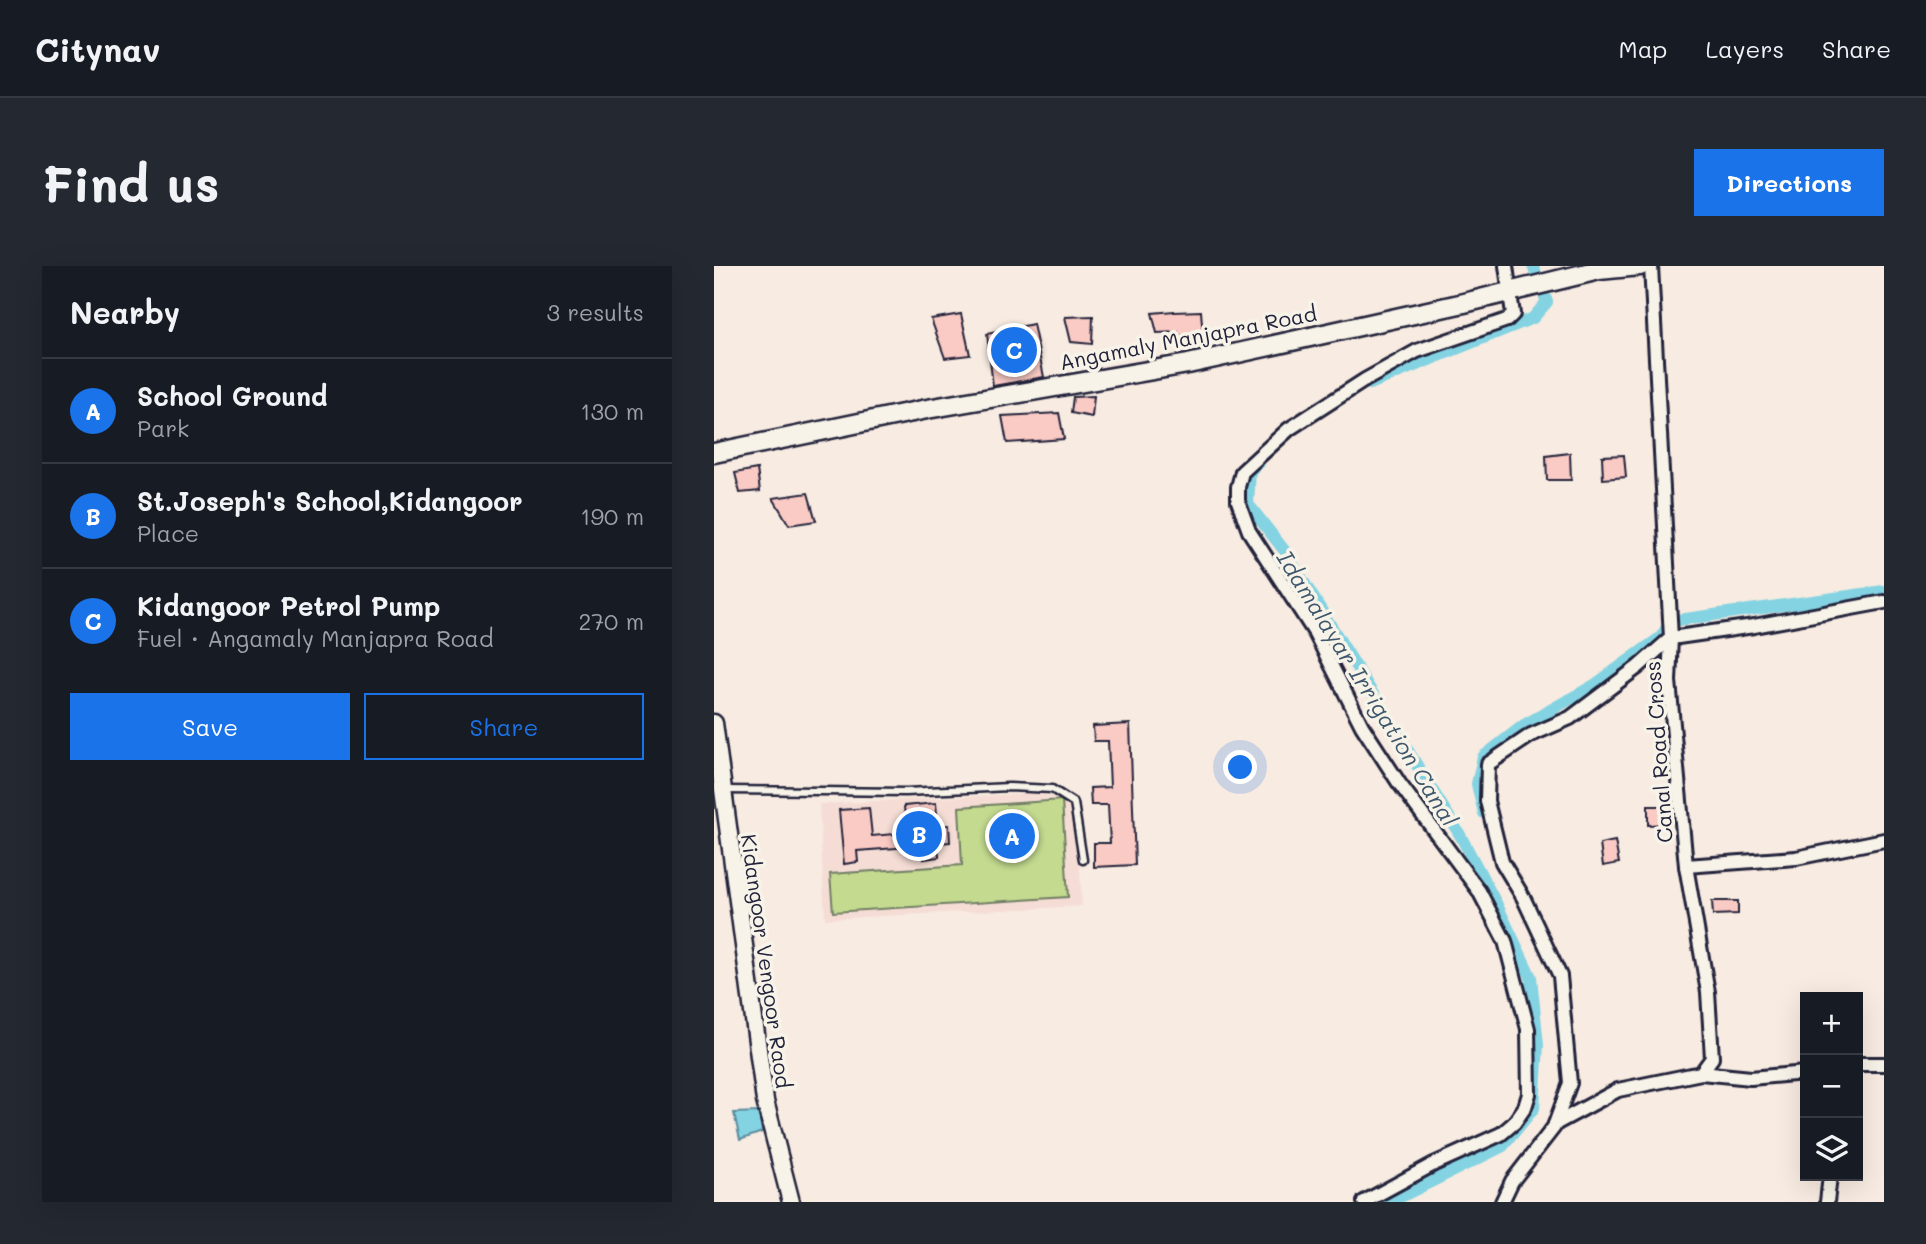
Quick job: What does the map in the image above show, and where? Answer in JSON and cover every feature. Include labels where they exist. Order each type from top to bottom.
[{"type":"main road","name":"Angamaly Manjapra Road","points":[[714,453],[927,409],[1188,364],[1599,270],[1640,266]]},
{"type":"street","points":[[1364,1202],[1434,1164],[1501,1134],[1514,1124],[1525,1107],[1529,1094],[1528,1029],[1506,941],[1479,891],[1399,783],[1362,726],[1315,633],[1248,531],[1238,501],[1238,487],[1242,472],[1289,429],[1365,380],[1417,351],[1507,320],[1513,314],[1515,290],[1506,266]]},
{"type":"street","name":"Canal Road Cross","points":[[1651,266],[1671,638],[1669,681],[1686,866],[1708,992],[1712,1058],[1701,1073]]},
{"type":"street","points":[[1502,1202],[1512,1181],[1555,1124],[1570,1083],[1560,976],[1523,897],[1502,862],[1487,801],[1488,764],[1531,735],[1570,718],[1638,667],[1671,638],[1884,602]]},
{"type":"street","name":"Kidangoor Vengoor Raod","points":[[714,723],[719,791],[765,1101],[791,1202]]},
{"type":"street","points":[[1686,866],[1796,858],[1884,840]]},
{"type":"street","points":[[1863,1064],[1884,1063]]},
{"type":"street","points":[[1555,1124],[1618,1090],[1701,1073],[1751,1078],[1800,1073]]},
{"type":"street","points":[[1828,1202],[1830,1181]]},
{"type":"lane","points":[[719,791],[906,792],[1009,787],[1052,789],[1074,803],[1083,860]]},
{"type":"shaded area","points":[[1037,793],[1062,800],[1077,813],[1082,906],[825,919],[819,804]]},
{"type":"green space","points":[[1062,800],[1068,897],[833,912],[830,874],[962,865],[959,807]]},
{"type":"water","points":[[759,1112],[762,1132],[740,1140],[734,1113]]},
{"type":"building","points":[[1201,311],[1203,337],[1178,335],[1178,332],[1157,333],[1152,313]]},
{"type":"building","points":[[961,314],[970,355],[945,358],[931,319]]},
{"type":"building","points":[[1093,316],[1092,344],[1071,342],[1065,317]]},
{"type":"building","points":[[1033,324],[1044,377],[993,386],[987,334]]},
{"type":"building","points":[[1094,396],[1092,417],[1071,413],[1073,397]]},
{"type":"building","points":[[1059,413],[1064,439],[1007,443],[1002,416]]},
{"type":"building","points":[[1570,453],[1571,480],[1547,480],[1546,456]]},
{"type":"building","points":[[1624,455],[1626,477],[1603,479],[1602,456]]},
{"type":"building","points":[[757,469],[760,491],[740,493],[735,473]]},
{"type":"building","points":[[808,493],[816,521],[789,525],[773,498]]},
{"type":"building","points":[[1130,724],[1135,865],[1094,867],[1094,843],[1110,843],[1108,805],[1091,805],[1090,788],[1110,787],[1108,741],[1094,741],[1093,726]]},
{"type":"building","points":[[936,803],[938,826],[949,825],[950,842],[938,843],[939,857],[924,859],[923,846],[857,851],[858,862],[844,864],[839,810],[869,808],[872,836],[906,833],[904,806]]},
{"type":"building","points":[[1648,806],[1666,806],[1667,824],[1648,825]]},
{"type":"building","points":[[1615,841],[1619,863],[1603,866],[1600,844]]},
{"type":"building","points":[[1712,901],[1738,901],[1738,914],[1713,915]]},
{"type":"waterway","name":"Idamalayar Irrigation Canal","points":[[1370,384],[1533,318],[1547,302],[1533,266]]},
{"type":"waterway","name":"Idamalayar Irrigation Canal","points":[[1259,463],[1250,471],[1248,504],[1284,550],[1460,835],[1531,977],[1538,1045],[1534,1108],[1503,1146],[1390,1202]]},
{"type":"waterway","points":[[1484,813],[1477,784],[1483,757],[1524,725],[1593,686],[1661,637],[1671,621],[1884,591]]},
{"type":"place","name":"Kidangoor Petrol Pump","points":[[1014,350]]},
{"type":"place","name":"St.Joseph's School,Kidangoor","points":[[919,834]]},
{"type":"place","name":"School Ground","points":[[1012,836]]}]
